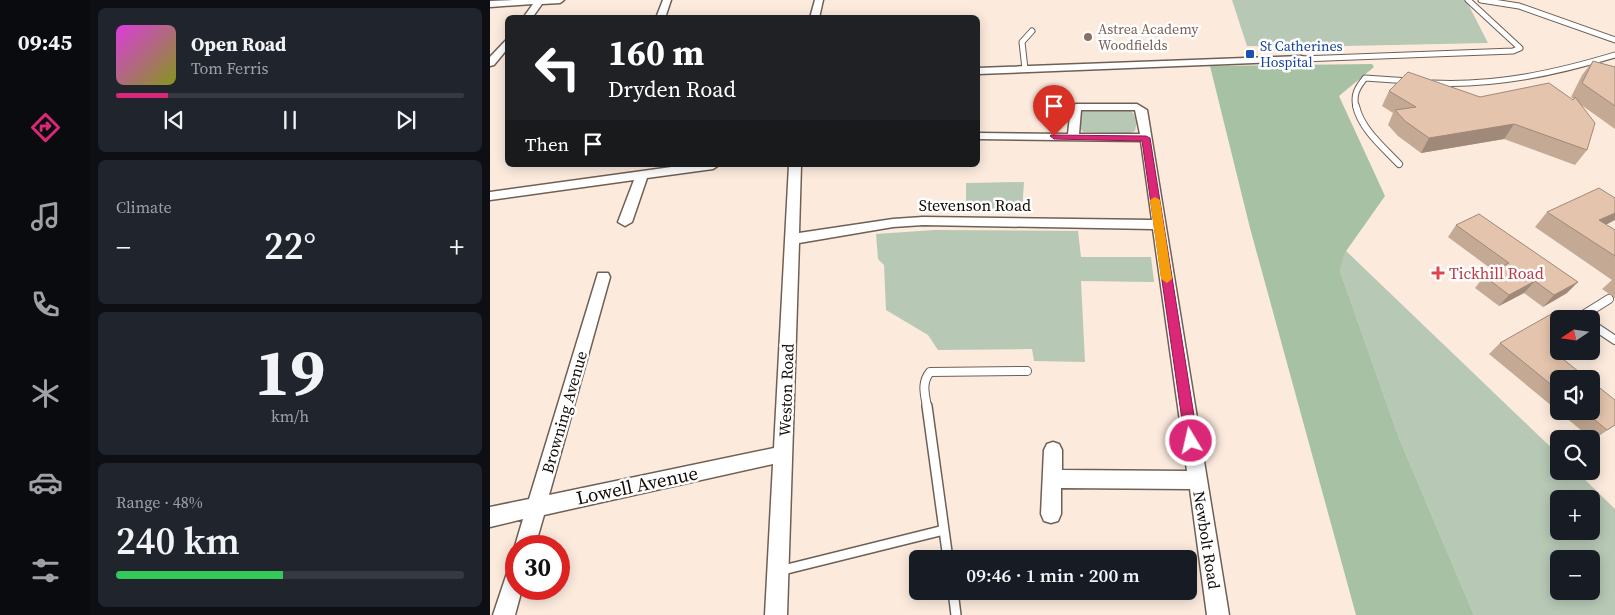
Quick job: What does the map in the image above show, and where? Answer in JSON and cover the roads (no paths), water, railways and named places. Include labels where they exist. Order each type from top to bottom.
[{"type":"street","points":[[490,4],[560,0]]},
{"type":"street","points":[[661,15],[668,0]]},
{"type":"street","points":[[815,15],[819,0]]},
{"type":"street","points":[[529,15],[539,2]]},
{"type":"street","points":[[490,63],[505,45]]},
{"type":"street","points":[[980,71],[1301,59]]},
{"type":"street","name":"Newbolt Road","points":[[1074,137],[1076,107],[1137,107],[1142,110],[1218,615]]},
{"type":"street","points":[[980,136],[1146,138]]},
{"type":"street","points":[[490,196],[699,167]]},
{"type":"street","name":"Weston Road","points":[[776,615],[795,167]]},
{"type":"street","points":[[625,222],[642,175]]},
{"type":"street","name":"Stevenson Road","points":[[792,239],[893,223],[923,221],[1158,224]]},
{"type":"street","name":"Browning Avenue","points":[[528,535],[603,277]]},
{"type":"street","points":[[1051,514],[1053,450]]},
{"type":"street","name":"Lowell Avenue","points":[[490,517],[784,454]]},
{"type":"street","points":[[1052,479],[1197,480]]},
{"type":"street","points":[[504,615],[508,600]]},
{"type":"lane","points":[[1301,59],[1513,51],[1520,48],[1468,0]]},
{"type":"lane","points":[[1481,0],[1514,4],[1615,40]]},
{"type":"lane","points":[[1024,69],[1022,42],[1032,31]]},
{"type":"lane","points":[[1428,83],[1496,83],[1531,77],[1615,55]]},
{"type":"lane","points":[[1399,164],[1361,120],[1353,98],[1357,85],[1365,78],[1384,77],[1420,82]]},
{"type":"lane","points":[[1593,310],[1609,299]]},
{"type":"lane","points":[[1600,330],[1615,340]]},
{"type":"lane","points":[[947,550],[924,387],[925,378],[930,372],[937,371],[1027,371]]},
{"type":"lane","points":[[778,571],[944,530]]},
{"type":"lane","points":[[954,600],[956,615]]},
{"type":"place","name":"Astrea Academy Woodfields","points":[[1088,37]]},
{"type":"place","name":"St Catherines Hospital","points":[[1250,54]]},
{"type":"place","name":"Tickhill Road","points":[[1438,273]]}]
